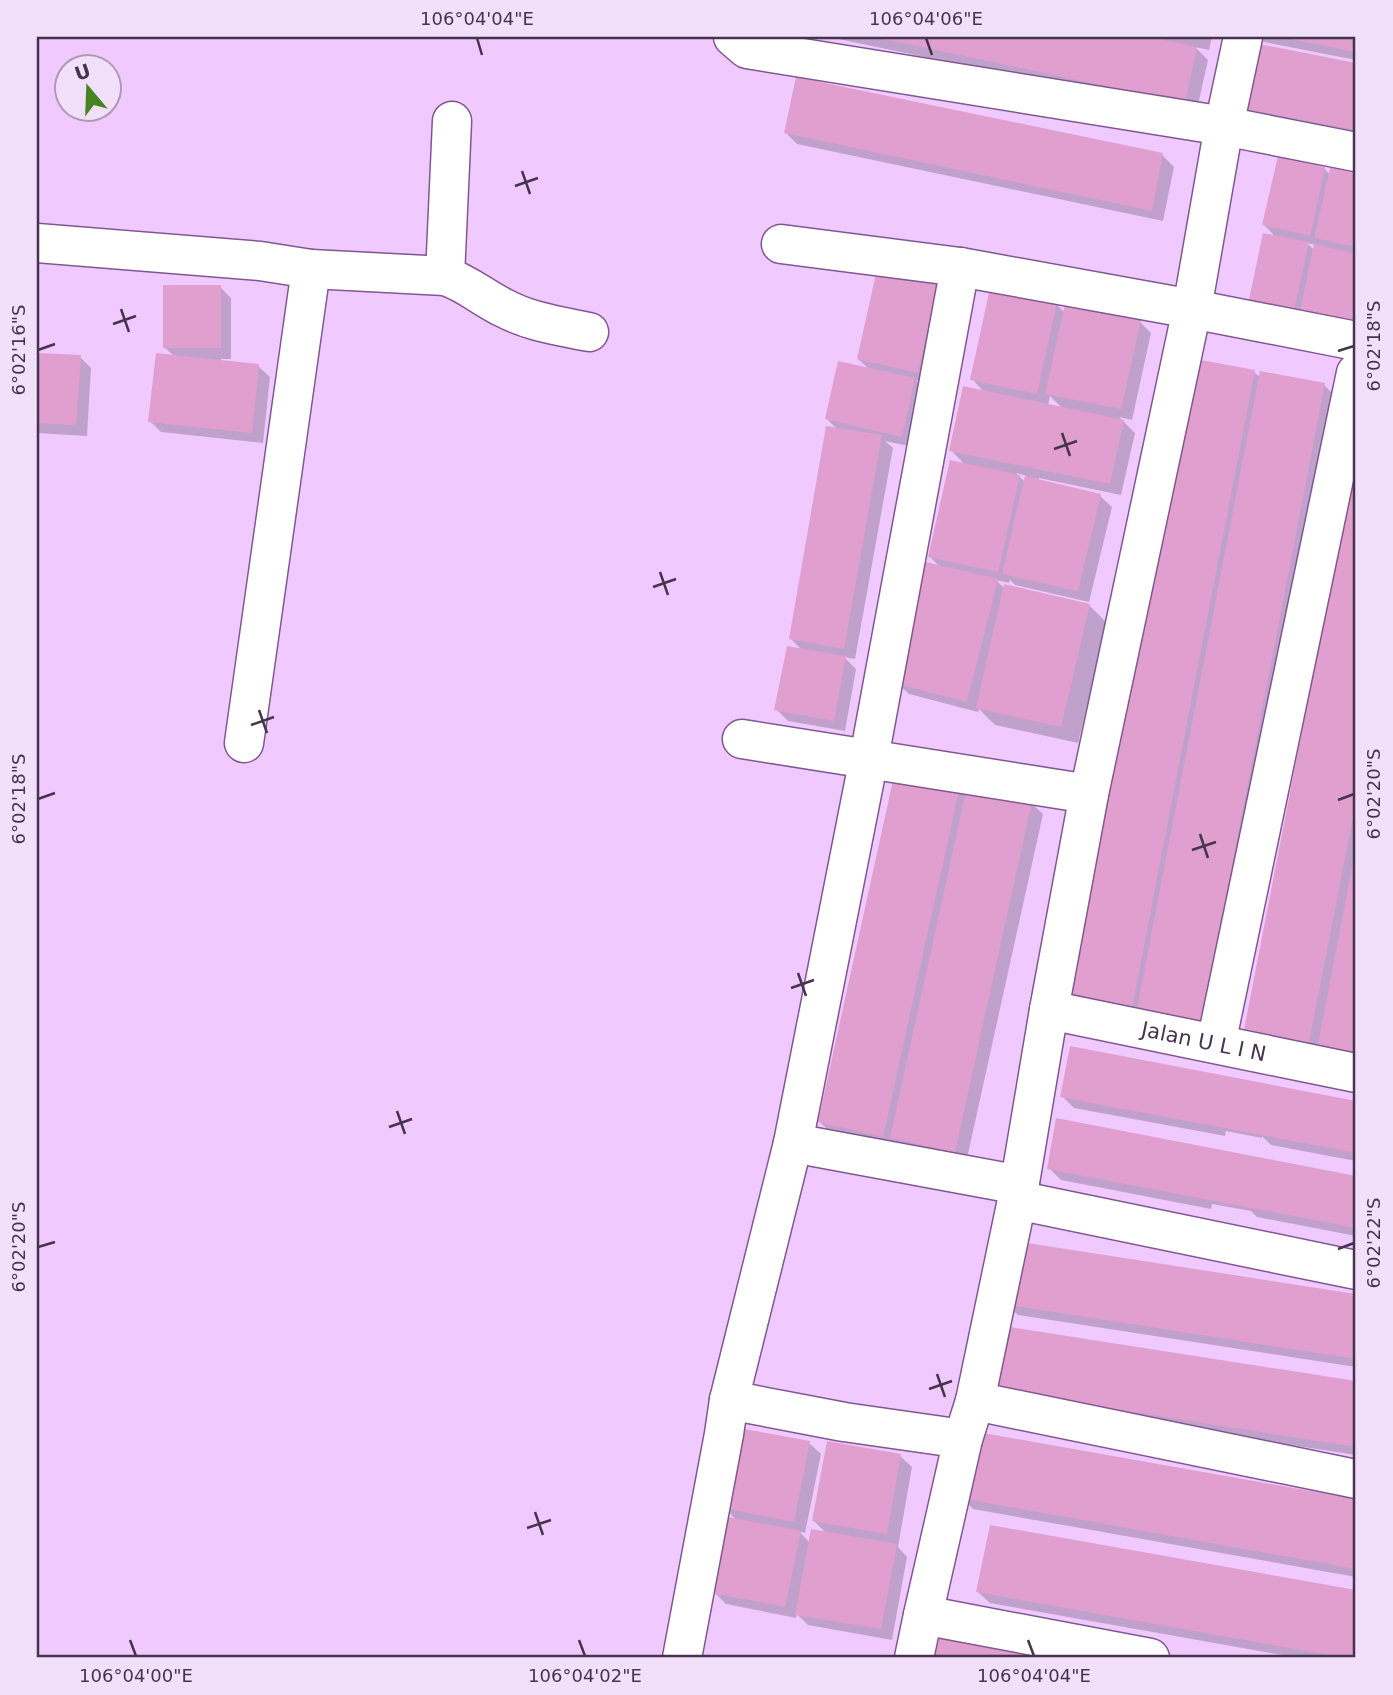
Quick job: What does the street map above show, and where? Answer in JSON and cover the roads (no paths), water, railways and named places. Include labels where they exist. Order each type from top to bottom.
[{"type":"street","points":[[733,37],[747,49],[1224,126],[1356,152]]},
{"type":"street","points":[[915,1658],[963,1439],[975,1401],[1018,1193],[1089,793],[1192,309],[1224,126],[1243,37]]},
{"type":"street","points":[[445,275],[452,121]]},
{"type":"street","points":[[37,243],[260,261],[311,269],[445,275],[457,279],[523,317],[589,332]]},
{"type":"street","points":[[780,244],[960,267],[1356,341]]},
{"type":"street","points":[[682,1658],[729,1401],[793,1143],[869,758],[960,267]]},
{"type":"street","points":[[244,743],[311,269]]},
{"type":"street","points":[[1216,1044],[1356,373]]},
{"type":"street","points":[[743,739],[1089,793]]},
{"type":"street","name":"Jalan U L I N","points":[[1049,1010],[1356,1073]]},
{"type":"street","points":[[793,1143],[1356,1270]]},
{"type":"street","points":[[729,1401],[856,1424],[963,1439]]},
{"type":"street","points":[[975,1401],[1356,1479]]},
{"type":"street","points":[[923,1615],[1150,1658]]}]
